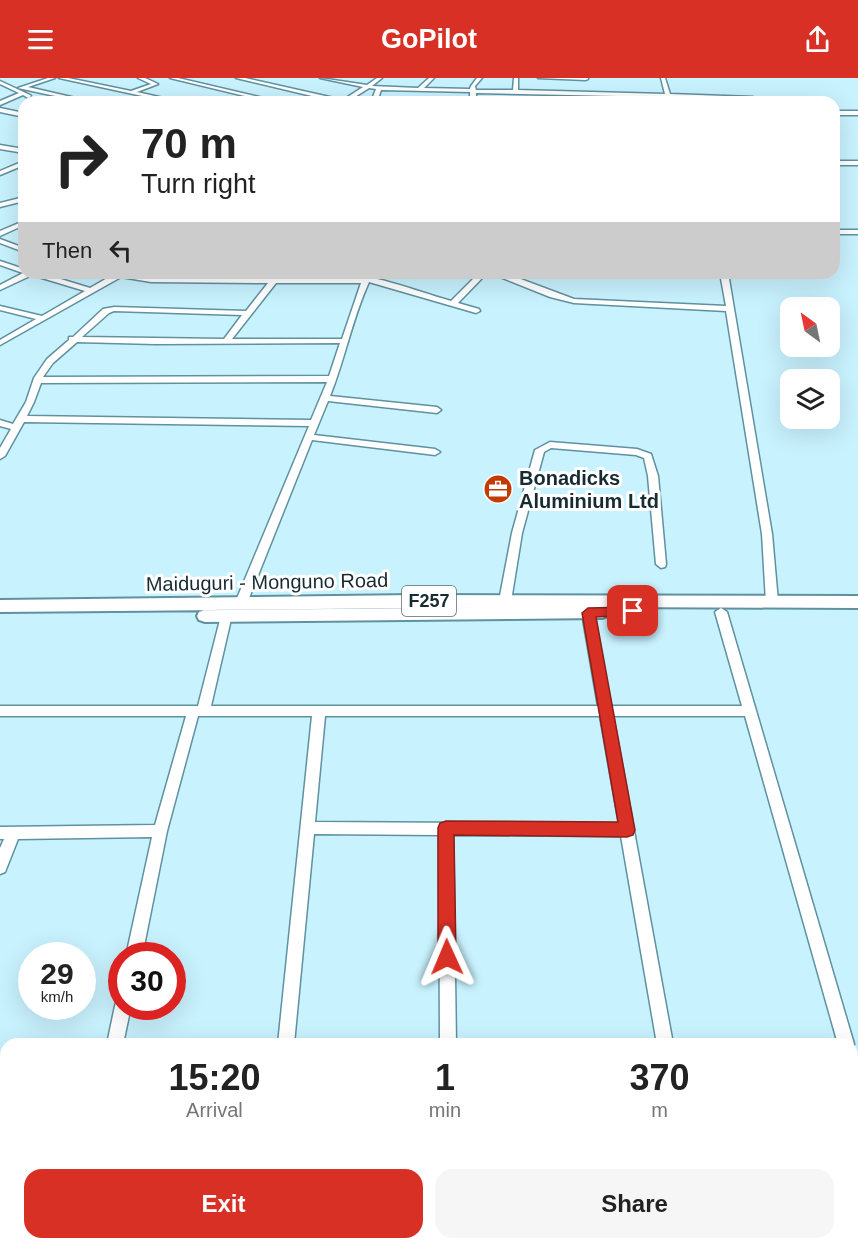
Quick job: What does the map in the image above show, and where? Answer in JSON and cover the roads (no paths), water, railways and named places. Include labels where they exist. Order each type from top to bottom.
[{"type":"main road","name":"Maiduguri - Monguno Road","points":[[0,606],[505,601],[858,602]]},
{"type":"main road","name":"Maiduguri - Monguno Road","points":[[0,615],[858,611]]},
{"type":"street","points":[[0,103],[53,78]]},
{"type":"street","points":[[62,78],[150,96]]},
{"type":"street","points":[[72,86],[94,78]]},
{"type":"street","points":[[132,92],[156,84],[140,78]]},
{"type":"street","points":[[220,89],[240,78],[321,96],[330,93]]},
{"type":"street","points":[[322,78],[379,89],[723,96]]},
{"type":"street","points":[[339,89],[369,78]]},
{"type":"street","points":[[354,96],[380,78]]},
{"type":"street","points":[[421,90],[430,78]]},
{"type":"street","points":[[473,96],[473,86],[480,78]]},
{"type":"street","points":[[515,92],[516,78]]},
{"type":"street","points":[[540,78],[585,79],[599,85],[604,93]]},
{"type":"street","points":[[663,78],[668,94]]},
{"type":"street","points":[[172,81],[182,81],[252,96]]},
{"type":"street","points":[[0,82],[14,90],[59,96]]},
{"type":"street","points":[[278,86],[286,82]]},
{"type":"street","points":[[189,88],[197,84]]},
{"type":"street","points":[[95,89],[103,86]]},
{"type":"street","points":[[145,95],[162,88]]},
{"type":"street","points":[[376,96],[379,89]]},
{"type":"street","points":[[421,90],[423,96]]},
{"type":"street","points":[[22,91],[31,96]]},
{"type":"street","points":[[52,95],[62,91]]},
{"type":"street","points":[[77,96],[84,93]]},
{"type":"street","points":[[0,110],[18,114]]},
{"type":"street","points":[[840,112],[858,113]]},
{"type":"street","points":[[0,147],[18,149]]},
{"type":"street","points":[[840,163],[858,163]]},
{"type":"street","points":[[0,173],[18,165]]},
{"type":"street","points":[[0,166],[18,170]]},
{"type":"street","points":[[0,200],[9,203]]},
{"type":"street","points":[[0,205],[18,201]]},
{"type":"street","points":[[3,224],[18,228]]},
{"type":"street","points":[[0,234],[18,226]]},
{"type":"street","points":[[840,231],[858,232]]},
{"type":"street","points":[[0,241],[18,248]]},
{"type":"street","points":[[0,263],[18,269]]},
{"type":"street","points":[[0,288],[19,279]]},
{"type":"street","points":[[52,279],[91,291]]},
{"type":"street","points":[[0,343],[111,279]]},
{"type":"street","points":[[146,279],[321,279]]},
{"type":"street","points":[[241,603],[333,379],[359,296],[368,279]]},
{"type":"street","points":[[371,279],[476,311]]},
{"type":"street","points":[[452,305],[477,279]]},
{"type":"street","points":[[511,279],[552,297],[574,301],[730,309]]},
{"type":"street","points":[[725,279],[767,534],[772,602]]},
{"type":"street","points":[[227,340],[274,280]]},
{"type":"street","points":[[0,308],[42,318]]},
{"type":"street","points":[[0,456],[50,361],[98,317],[114,309],[250,313]]},
{"type":"street","points":[[72,339],[156,342],[345,341]]},
{"type":"street","points":[[38,380],[333,379]]},
{"type":"street","points":[[325,398],[437,410]]},
{"type":"street","points":[[0,423],[315,423]]},
{"type":"street","points":[[309,437],[435,452]]},
{"type":"street","points":[[505,601],[530,478],[540,450],[549,445],[637,452],[648,456],[653,476],[661,564]]},
{"type":"street","points":[[721,612],[844,1038]]},
{"type":"street","points":[[588,613],[664,1038]]},
{"type":"street","points":[[137,942],[160,831],[226,615]]},
{"type":"street","points":[[287,1038],[319,710]]},
{"type":"street","points":[[0,711],[749,711]]},
{"type":"street","points":[[309,828],[627,830]]},
{"type":"street","points":[[446,828],[448,1038]]},
{"type":"street","points":[[0,867],[6,833],[160,831]]},
{"type":"street","points":[[116,1038],[120,1020]]},
{"type":"place","name":"Bonadicks Aluminium Ltd","points":[[498,489]]}]
